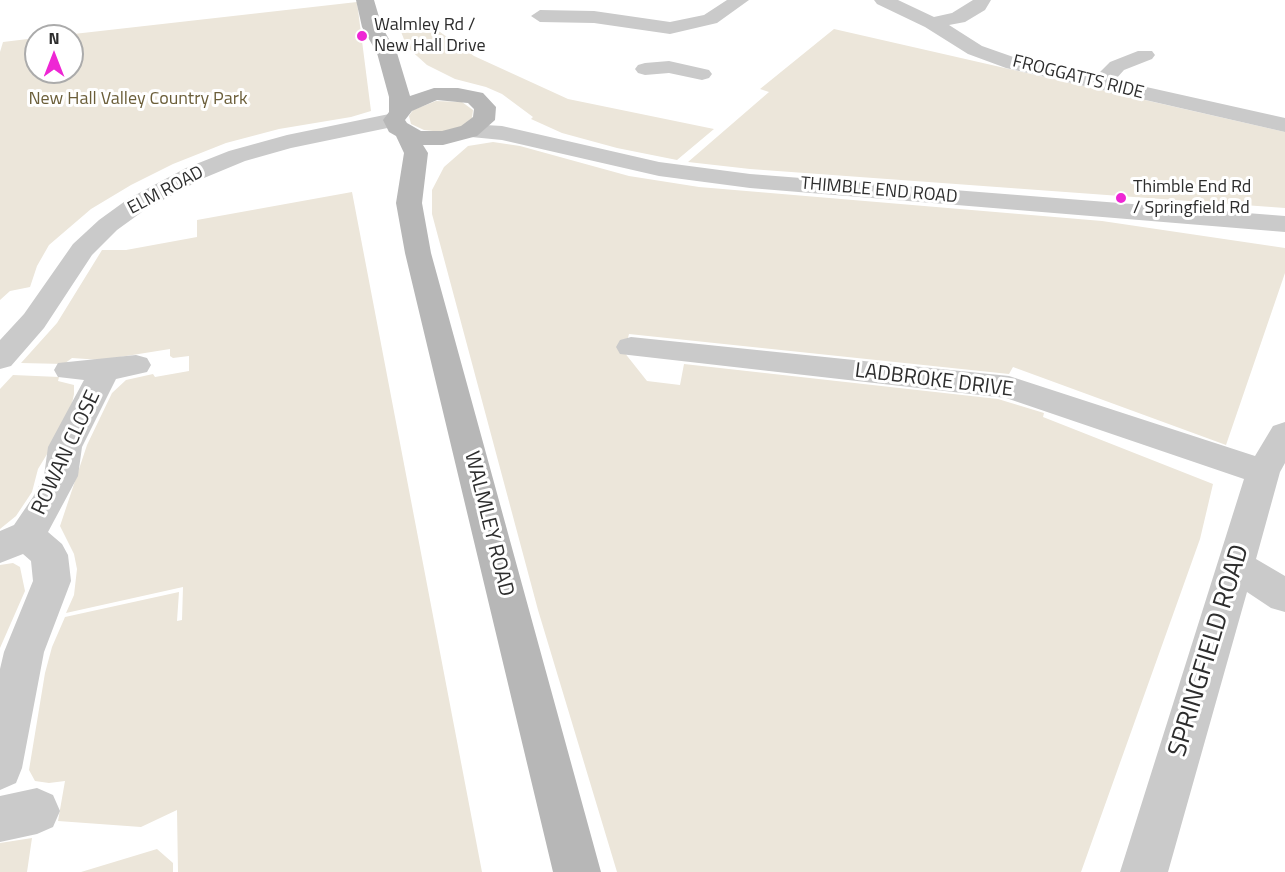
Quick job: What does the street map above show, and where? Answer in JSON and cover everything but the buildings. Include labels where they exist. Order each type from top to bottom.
[{"type":"main road","name":"WALMLEY ROAD","points":[[365,0],[372,27],[387,53],[400,97],[400,122],[416,153],[409,203],[418,253],[577,872]]},
{"type":"main road","points":[[387,53],[451,94]]},
{"type":"main road","points":[[412,174],[463,133],[484,120],[486,113],[480,101],[467,95],[422,97],[400,122],[430,139],[463,133]]},
{"type":"street","points":[[535,18],[594,16],[670,28],[710,19],[740,0]]},
{"type":"street","name":"FROGGATTS RIDE","points":[[883,0],[932,23],[975,50],[1013,64],[1098,85],[1285,125]]},
{"type":"street","points":[[932,23],[958,18],[978,6],[982,0]]},
{"type":"street","points":[[669,67],[666,56],[670,28]]},
{"type":"street","points":[[1098,85],[1117,66],[1146,54]]},
{"type":"street","points":[[645,69],[669,67],[702,74]]},
{"type":"street","name":"THIMBLE END ROAD","points":[[480,101],[561,145]]},
{"type":"street","name":"ELM ROAD","points":[[0,359],[34,321],[82,250],[108,225],[137,204],[195,173],[237,156],[287,142],[400,122]]},
{"type":"street","name":"THIMBLE END ROAD","points":[[463,133],[502,133],[659,169],[750,181],[1199,219],[1285,224]]},
{"type":"street","name":"THIMBLE END ROAD","points":[[1199,219],[1285,237]]},
{"type":"street","name":"LADBROKE DRIVE","points":[[631,347],[663,364],[1009,387],[1263,472]]},
{"type":"street","name":"ROWAN CLOSE","points":[[0,768],[24,652],[52,581],[49,555],[14,542],[61,476],[65,447],[121,368],[69,370]]},
{"type":"street","name":"SPRINGFIELD ROAD","points":[[1144,872],[1263,472],[1285,434]]},
{"type":"street","points":[[1235,565],[1285,596]]},
{"type":"green space","name":"New Hall Valley Country Park","points":[[357,2],[371,111],[351,117],[279,129],[226,143],[173,164],[131,185],[91,209],[49,245],[37,266],[30,287],[10,291],[0,300],[0,52],[3,42],[24,39],[24,84],[84,84],[84,33]]},
{"type":"green space","points":[[423,20],[474,56],[568,99],[714,129],[677,160],[617,148],[562,133],[531,119],[533,117],[502,94],[486,87],[455,79],[427,65],[407,47],[398,24]]},
{"type":"green space","points":[[834,29],[1285,132],[1285,208],[750,169],[688,162],[769,92],[760,89]]},
{"type":"green space","points":[[436,101],[462,102],[473,110],[472,118],[461,127],[442,132],[424,130],[411,124],[409,116],[413,110]]},
{"type":"green space","points":[[493,142],[520,146],[629,176],[699,187],[1102,221],[1285,248],[1285,273],[1226,445],[1013,367],[1009,374],[629,334],[624,352],[647,381],[680,385],[684,364],[998,399],[1044,413],[1043,417],[1213,484],[1200,539],[1081,872],[617,872],[538,610],[432,214],[432,190],[444,167],[468,146]]},
{"type":"green space","points":[[352,192],[482,872],[178,872],[177,810],[141,827],[58,821],[65,781],[49,783],[35,781],[29,770],[45,673],[52,647],[65,617],[179,592],[177,621],[182,620],[183,587],[66,613],[74,595],[77,569],[74,554],[60,526],[87,445],[112,393],[126,380],[153,374],[155,377],[189,371],[189,356],[173,358],[170,356],[170,349],[101,360],[72,358],[64,364],[21,363],[57,323],[102,250],[126,250],[197,237],[197,220]]},
{"type":"green space","points":[[13,375],[59,377],[58,381],[74,385],[74,394],[69,418],[38,469],[32,492],[16,516],[0,529],[0,389]]},
{"type":"green space","points":[[13,563],[20,567],[25,591],[0,648],[0,565]]},
{"type":"green space","points":[[32,838],[27,872],[0,872],[0,843]]},
{"type":"green space","points":[[157,849],[173,863],[173,872],[81,872]]},
{"type":"place","name":"Walmley Rd / New Hall Drive","points":[[362,36]]},
{"type":"place","name":"Thimble End Rd / Springfield Rd","points":[[1121,198]]}]
